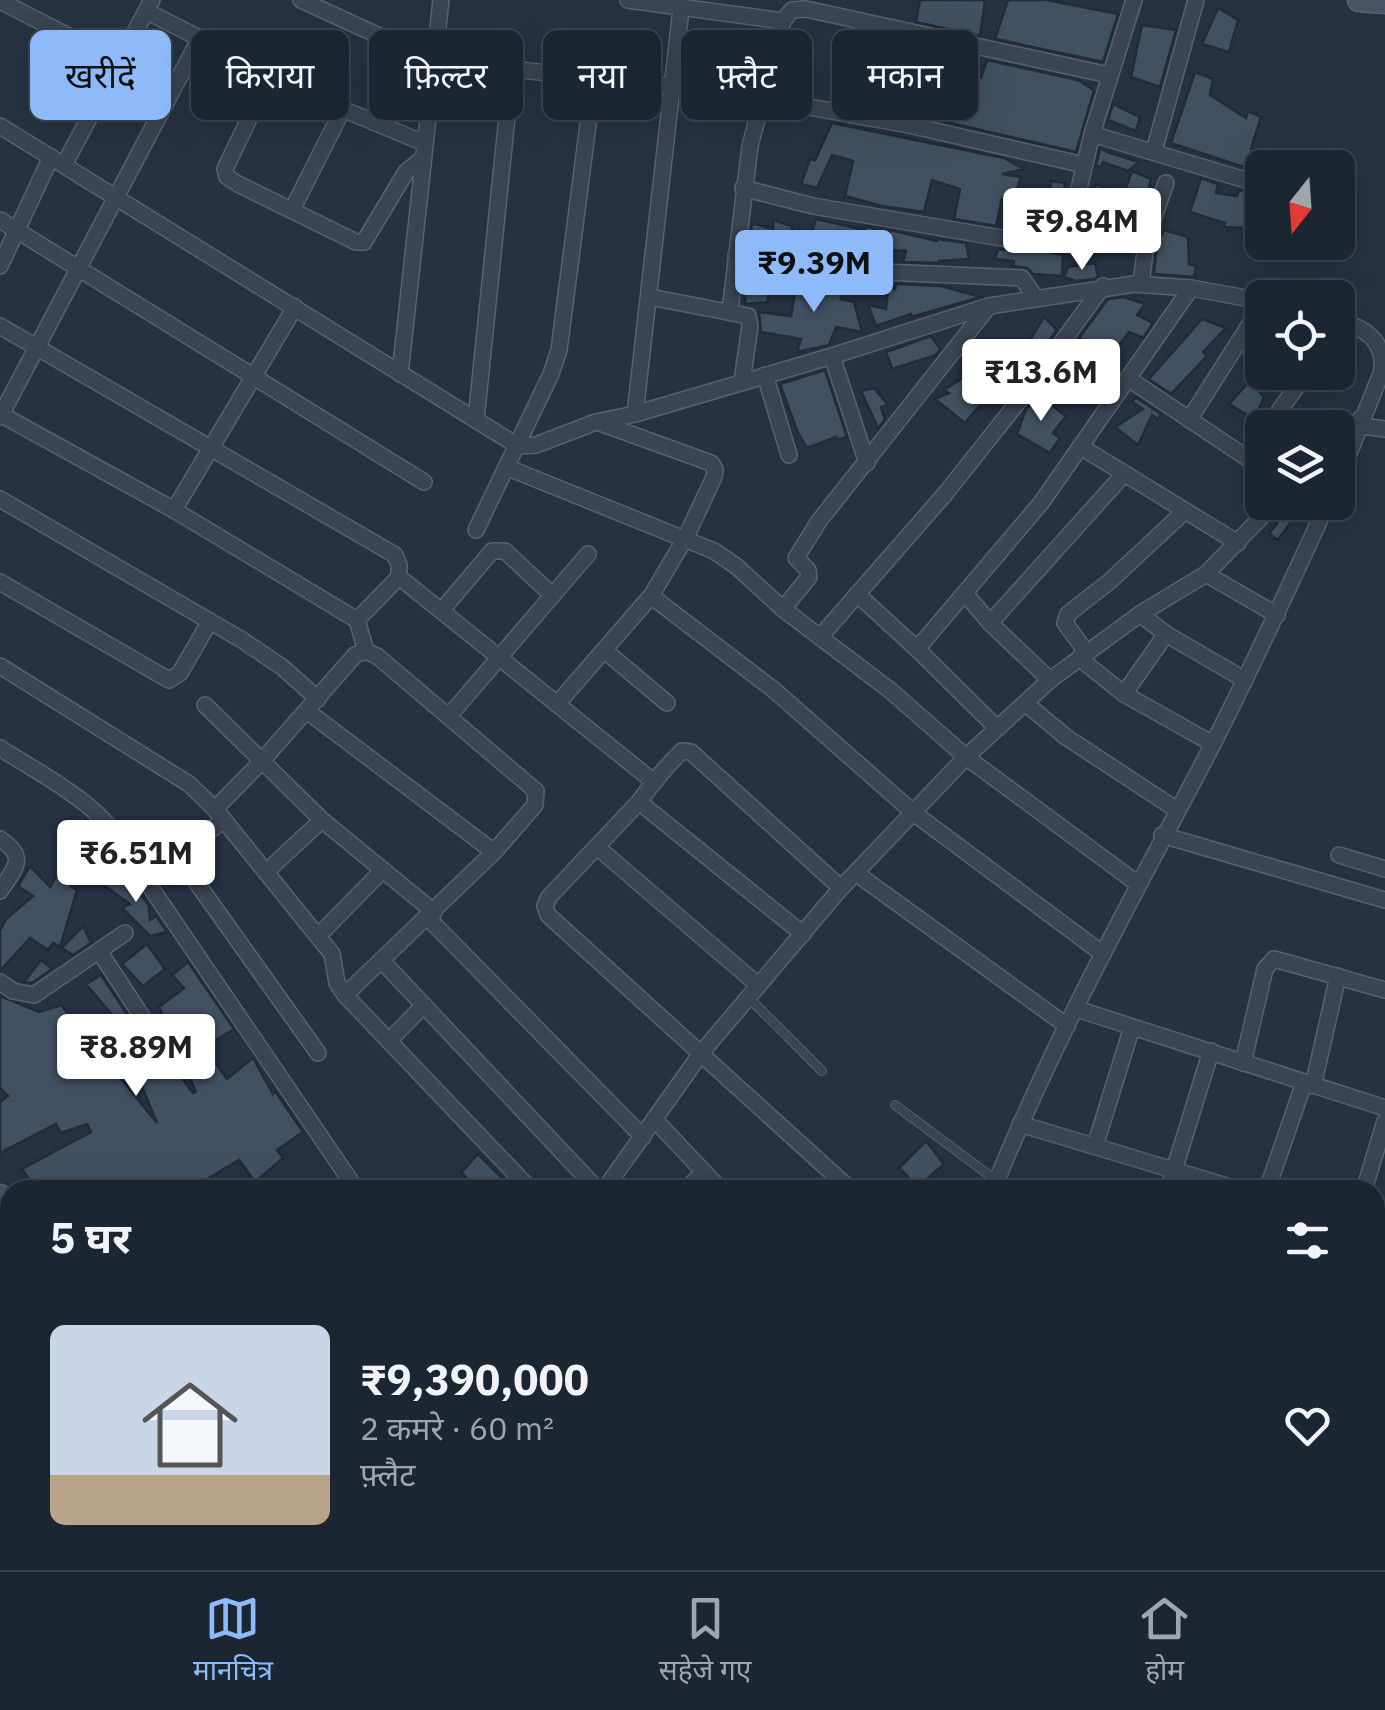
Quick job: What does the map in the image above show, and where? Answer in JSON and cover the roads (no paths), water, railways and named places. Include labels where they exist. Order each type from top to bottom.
[{"type":"street","points":[[301,0],[369,31]]},
{"type":"street","points":[[438,30],[442,0]]},
{"type":"street","points":[[628,0],[681,3],[783,21]]},
{"type":"street","points":[[1067,239],[1092,134],[1134,0]]},
{"type":"street","points":[[1154,151],[1196,0]]},
{"type":"street","points":[[1359,0],[1385,2]]},
{"type":"street","points":[[0,1],[57,30]]},
{"type":"street","points":[[635,414],[681,3]]},
{"type":"street","points":[[136,30],[149,6],[191,35]]},
{"type":"street","points":[[780,30],[792,10],[806,9],[1109,74]]},
{"type":"street","points":[[191,55],[0,415],[174,510],[357,620],[366,651],[536,791],[535,805],[494,852],[345,995]]},
{"type":"street","points":[[661,85],[681,87]]},
{"type":"street","points":[[812,107],[1084,165]]},
{"type":"street","points":[[349,112],[424,150]]},
{"type":"street","points":[[0,266],[16,231],[83,120]]},
{"type":"street","points":[[249,120],[224,174],[356,242],[364,242],[406,172],[424,150]]},
{"type":"street","points":[[292,210],[337,120]]},
{"type":"street","points":[[400,374],[427,120]]},
{"type":"street","points":[[476,420],[507,120]]},
{"type":"street","points":[[476,530],[559,350],[589,120]]},
{"type":"street","points":[[730,311],[742,188],[756,120]]},
{"type":"street","points":[[0,126],[518,446],[536,444],[596,422],[832,356],[989,306],[1103,286],[1142,284],[1191,288],[1245,299]]},
{"type":"street","points":[[1092,134],[1245,180]]},
{"type":"street","points":[[1142,284],[1147,236],[1166,182]]},
{"type":"street","points":[[742,188],[813,206],[1012,240]]},
{"type":"street","points":[[0,220],[424,482]]},
{"type":"street","points":[[736,255],[836,270],[1022,278],[1035,297]]},
{"type":"street","points":[[820,637],[945,494],[1103,286]]},
{"type":"street","points":[[917,649],[1041,502],[1191,288]]},
{"type":"street","points":[[650,296],[748,316],[742,381]]},
{"type":"street","points":[[783,610],[809,577],[808,570],[798,563],[798,553],[989,306]]},
{"type":"street","points":[[174,510],[295,307]]},
{"type":"street","points":[[0,326],[395,555],[400,565],[399,577],[357,620]]},
{"type":"street","points":[[1355,329],[1370,334],[1381,350],[1382,371],[1355,441]]},
{"type":"street","points":[[1189,420],[1245,330]]},
{"type":"street","points":[[832,356],[867,463]]},
{"type":"street","points":[[765,375],[789,455]]},
{"type":"street","points":[[1129,380],[1245,456]]},
{"type":"street","points":[[1364,419],[1385,429]]},
{"type":"street","points":[[1355,427],[1364,419]]},
{"type":"street","points":[[557,704],[651,596],[686,537],[714,477],[711,463],[596,422]]},
{"type":"street","points":[[1081,447],[1238,543]]},
{"type":"street","points":[[506,467],[686,537],[736,566],[783,610],[891,691],[966,758],[1138,884]]},
{"type":"street","points":[[990,623],[1124,474]]},
{"type":"street","points":[[0,499],[282,667],[312,705],[494,852]]},
{"type":"street","points":[[1184,510],[1110,581],[1068,614],[1065,623],[1083,655],[1124,694],[1212,744]]},
{"type":"street","points":[[609,1180],[702,1052],[841,888],[966,758],[1050,680],[1140,614],[1206,574],[1259,520]]},
{"type":"street","points":[[997,1180],[1102,954],[1245,680],[1320,520]]},
{"type":"street","points":[[442,610],[492,552],[499,549],[506,551],[552,595]]},
{"type":"street","points":[[449,716],[588,554]]},
{"type":"street","points":[[1206,574],[1277,615]]},
{"type":"street","points":[[399,577],[654,782]]},
{"type":"street","points":[[0,582],[170,680],[180,673],[210,622]]},
{"type":"street","points":[[857,594],[997,728]]},
{"type":"street","points":[[965,594],[1050,680]]},
{"type":"street","points":[[651,596],[774,690],[915,814],[1102,954]]},
{"type":"street","points":[[1140,614],[1166,634],[1245,680]]},
{"type":"street","points":[[1124,694],[1166,634]]},
{"type":"street","points":[[604,650],[667,703]]},
{"type":"street","points":[[318,1053],[182,862],[184,850],[220,814],[355,654],[366,651]]},
{"type":"street","points":[[0,666],[156,760],[220,814],[332,954],[338,984],[345,995],[521,1180]]},
{"type":"street","points":[[205,704],[322,820],[384,870],[431,915],[643,1137]]},
{"type":"street","points":[[1024,704],[1066,738],[1176,810]]},
{"type":"street","points":[[0,748],[101,814],[120,836],[132,860],[350,1180]]},
{"type":"street","points":[[841,888],[691,752],[682,752],[549,897],[546,906],[548,915],[841,1180]]},
{"type":"street","points":[[639,802],[803,934]]},
{"type":"street","points":[[266,872],[322,820]]},
{"type":"street","points":[[1162,835],[1385,900]]},
{"type":"street","points":[[0,839],[13,847],[17,862],[0,891]]},
{"type":"street","points":[[597,846],[753,992]]},
{"type":"street","points":[[1339,855],[1385,869]]},
{"type":"street","points":[[318,936],[384,870]]},
{"type":"street","points":[[857,874],[1067,1026]]},
{"type":"street","points":[[0,982],[13,992],[34,995],[125,933]]},
{"type":"street","points":[[100,950],[164,1050]]},
{"type":"street","points":[[1243,1063],[1268,962],[1281,959],[1385,990]]},
{"type":"street","points":[[382,960],[591,1180]]},
{"type":"street","points":[[1271,1180],[1308,1085],[1338,976]]},
{"type":"street","points":[[388,1041],[424,1005]]},
{"type":"street","points":[[1076,1009],[1385,1108]]},
{"type":"street","points":[[1095,1146],[1132,1027]]},
{"type":"street","points":[[1171,1180],[1211,1051]]},
{"type":"street","points":[[654,1119],[711,1180]]},
{"type":"street","points":[[1367,1180],[1385,1120]]},
{"type":"street","points":[[1020,1124],[1207,1180]]},
{"type":"street","points":[[695,1180],[703,1172]]},
{"type":"lane","points":[[753,992],[822,1070]]},
{"type":"lane","points":[[895,1105],[989,1180]]}]
